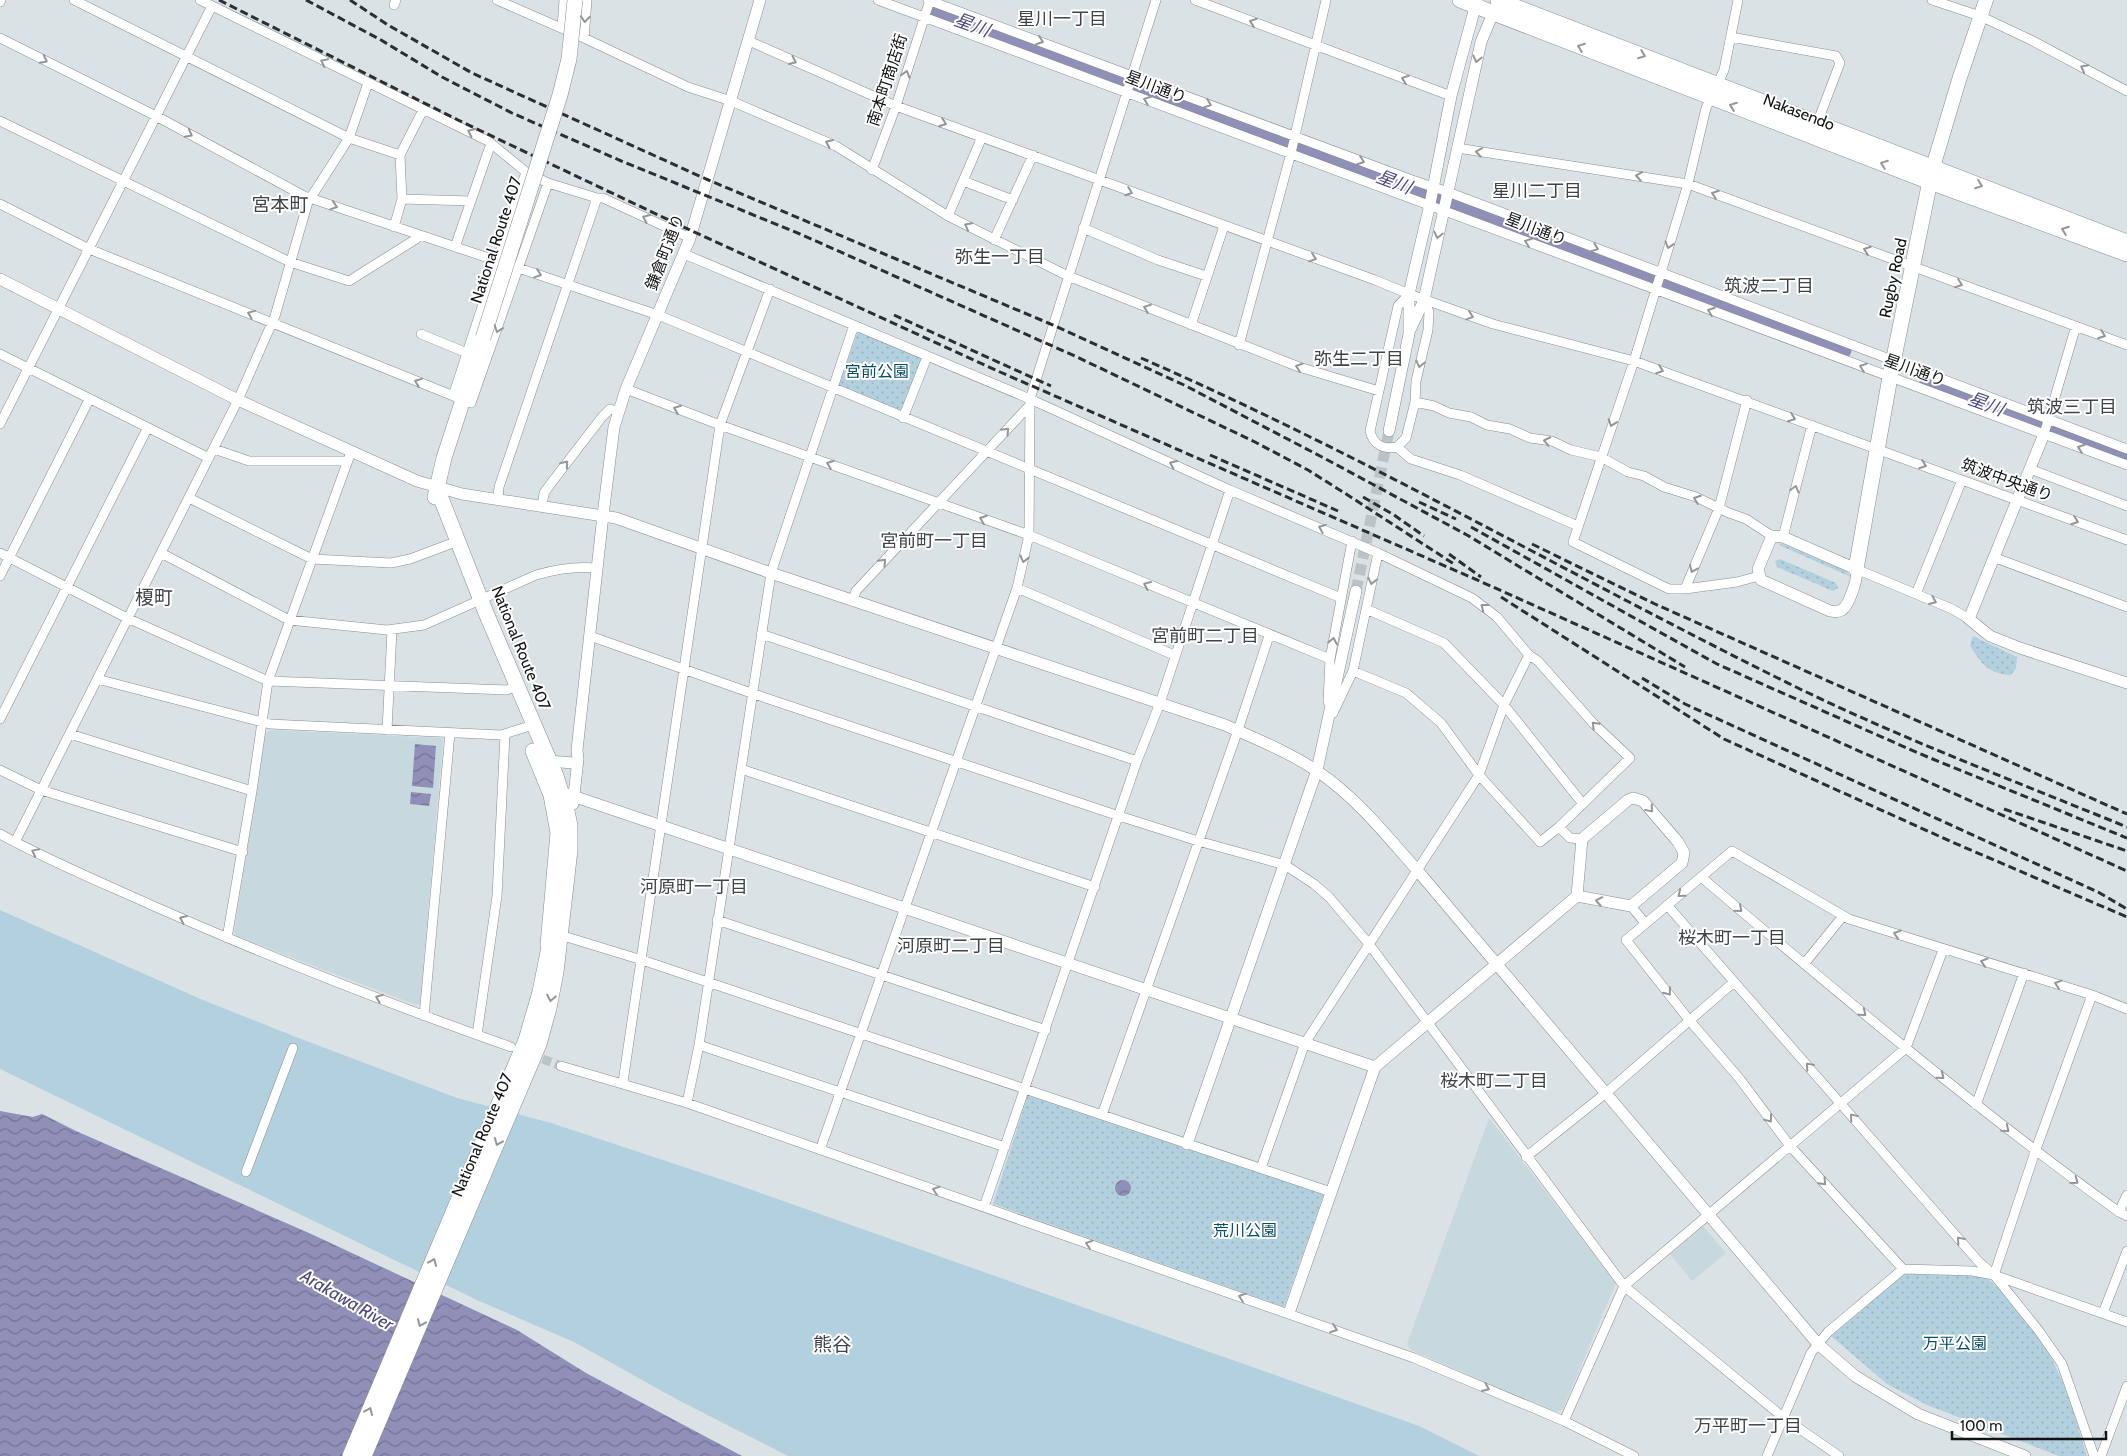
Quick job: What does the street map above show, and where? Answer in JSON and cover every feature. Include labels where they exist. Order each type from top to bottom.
[{"type":"main road","name":"National Route 407","points":[[364,1456],[512,1094],[534,1016],[548,952],[558,838],[555,810],[528,727],[453,542],[437,488],[458,398],[483,338],[564,81],[572,36],[575,0]]},
{"type":"main road","name":"Nakasendo","points":[[1460,0],[1476,3],[1497,3],[2127,254]]},
{"type":"main road","name":"Rugby Road","points":[[1856,569],[1893,361],[1932,175],[1956,88],[1986,0]]},
{"type":"main road","name":"Nakasendo","points":[[1932,175],[2127,242]]},
{"type":"main road","name":"National Route 407","points":[[350,1456],[512,1094],[545,1026],[553,988],[560,935],[570,850],[570,826],[568,800],[549,761],[528,727]]},
{"type":"main road","points":[[548,952],[555,918],[568,800]]},
{"type":"street","points":[[74,0],[349,138],[400,155]]},
{"type":"street","points":[[200,0],[492,144],[526,172],[548,183],[597,198],[603,198],[690,238]]},
{"type":"street","points":[[562,28],[564,0]]},
{"type":"street","points":[[584,38],[587,0]]},
{"type":"street","name":"鎌倉町通り","points":[[577,750],[602,515],[618,411],[690,238],[760,0]]},
{"type":"street","name":"星川通り","points":[[878,0],[2127,465]]},
{"type":"street","name":"星川通り","points":[[930,0],[1867,349],[1893,361],[2127,449]]},
{"type":"street","name":"南本町商店街","points":[[872,170],[896,106],[930,0]]},
{"type":"street","points":[[820,1150],[1017,588],[1028,535],[1030,403],[1068,276],[1100,181],[1156,0]]},
{"type":"street","points":[[1195,0],[1451,96]]},
{"type":"street","points":[[1240,345],[1291,153],[1326,0]]},
{"type":"street","points":[[1738,0],[1724,70],[1706,108],[1688,184],[1661,273],[1634,361],[1573,542],[1669,589],[1737,582],[1759,576]]},
{"type":"street","points":[[1932,0],[1980,16],[2031,40],[2127,91]]},
{"type":"street","points":[[503,1],[688,87],[731,101],[836,146],[948,216],[1068,276],[1299,367],[1379,390]]},
{"type":"street","points":[[1389,431],[1408,334],[1409,294],[1430,205],[1451,96],[1476,3]]},
{"type":"street","points":[[1408,334],[1424,300],[1481,42],[1497,3]]},
{"type":"street","points":[[0,424],[212,6]]},
{"type":"street","points":[[1731,37],[1836,56],[1840,63],[1814,129]]},
{"type":"street","points":[[0,38],[156,116],[310,198],[658,315],[1341,598]]},
{"type":"street","name":"筑波中央通り","points":[[749,41],[896,106],[1375,280],[1424,300],[1493,324],[1634,361],[1746,400],[2127,540]]},
{"type":"street","points":[[15,842],[238,400],[272,322],[310,198],[349,138],[368,83]]},
{"type":"street","points":[[394,226],[402,199],[400,155],[423,110]]},
{"type":"street","points":[[0,121],[290,262],[349,281],[416,239],[419,235]]},
{"type":"street","points":[[948,216],[982,137]]},
{"type":"street","points":[[455,246],[492,144]]},
{"type":"street","points":[[1457,148],[1688,184],[2127,345]]},
{"type":"street","points":[[994,240],[1033,156]]},
{"type":"street","points":[[458,398],[467,353],[526,172]]},
{"type":"street","points":[[963,181],[1013,200]]},
{"type":"street","points":[[0,204],[89,249],[472,403],[548,183]]},
{"type":"street","points":[[498,499],[499,487],[597,198]]},
{"type":"street","points":[[402,199],[471,200]]},
{"type":"street","points":[[1190,325],[1224,226]]},
{"type":"street","points":[[1084,228],[1158,260],[1206,276]]},
{"type":"street","points":[[684,254],[854,325],[1230,490],[1352,541],[1472,598],[1497,617],[1529,655],[1538,661],[1593,723],[1630,758],[1559,827],[1540,842],[1479,775],[1441,723],[1406,693],[1353,671]]},
{"type":"street","points":[[0,279],[349,456],[437,488],[602,515],[1160,702],[1238,730],[1275,747],[1317,770],[1365,811],[1417,870],[1818,1344],[1855,1376],[1918,1414],[2025,1456]]},
{"type":"street","points":[[623,1082],[720,425],[770,289]]},
{"type":"street","points":[[1409,294],[1398,306],[1370,430],[1374,441],[1384,448],[1397,447],[1406,438],[1415,402],[1416,381],[1428,330],[1429,312],[1424,300]]},
{"type":"street","points":[[687,1103],[699,1045],[751,693],[771,573],[854,325]]},
{"type":"street","points":[[1969,619],[2044,434],[2076,326]]},
{"type":"street","points":[[421,334],[467,353]]},
{"type":"street","points":[[0,354],[89,400],[209,458]]},
{"type":"street","points":[[903,418],[927,357]]},
{"type":"street","points":[[626,389],[720,425],[1028,535],[1269,636],[1330,659]]},
{"type":"street","points":[[0,576],[89,400]]},
{"type":"street","points":[[1685,588],[1718,508],[1746,400]]},
{"type":"street","points":[[1415,402],[1434,406],[1449,413],[1471,417],[1487,425],[1510,429],[1530,438],[1552,441],[1571,450],[1601,457],[1628,472],[1649,478],[1664,487],[1696,497],[1746,519],[1777,536],[1952,609],[1969,619],[1990,636],[2020,648],[2127,683]]},
{"type":"street","points":[[853,600],[856,591],[1030,403]]},
{"type":"street","points":[[542,506],[544,493],[602,417],[610,409],[618,411]]},
{"type":"street","points":[[1812,425],[1777,536],[1759,565],[1759,576],[1764,582],[1834,612],[1846,606],[1857,579],[1856,569]]},
{"type":"street","points":[[0,720],[66,586],[148,429]]},
{"type":"street","points":[[1397,447],[1412,459],[1460,475],[1578,526]]},
{"type":"street","points":[[214,449],[249,461],[349,456]]},
{"type":"street","points":[[227,938],[243,852],[268,681],[349,456]]},
{"type":"street","points":[[2030,469],[2127,506]]},
{"type":"street","points":[[1916,594],[1962,480]]},
{"type":"street","points":[[984,1207],[1160,702],[1230,490]]},
{"type":"street","points":[[189,498],[312,559],[392,563],[410,559],[453,542]]},
{"type":"street","points":[[1327,725],[1330,659],[1352,541]]},
{"type":"street","points":[[0,553],[127,618],[268,681],[512,688]]},
{"type":"street","points":[[161,553],[289,620],[392,630],[424,625],[536,575],[554,569],[597,568]]},
{"type":"street","points":[[1327,725],[1353,671],[1378,553]]},
{"type":"street","points":[[1993,557],[2127,607]]},
{"type":"street","points":[[1017,588],[1174,655]]},
{"type":"street","points":[[1187,1144],[1317,770],[1356,591]]},
{"type":"street","points":[[1366,609],[1444,643],[1504,705],[1583,804]]},
{"type":"street","points":[[387,730],[392,630]]},
{"type":"street","points":[[761,634],[1138,761]]},
{"type":"street","points":[[590,636],[685,668],[751,693],[957,760],[1119,816],[1198,841],[1285,865],[1314,884],[1329,898],[1369,944],[1624,1286],[1784,1418],[1839,1456]]},
{"type":"street","points":[[1102,1115],[1238,730],[1269,636]]},
{"type":"street","points":[[1261,1168],[1305,1043],[1479,775],[1504,705],[1529,655]]},
{"type":"street","points":[[97,679],[263,723],[505,735],[528,727]]},
{"type":"street","points":[[424,1016],[450,733]]},
{"type":"street","points":[[70,734],[252,791]]},
{"type":"street","points":[[477,1035],[496,896],[505,735]]},
{"type":"street","points":[[568,800],[573,763],[577,750]]},
{"type":"street","points":[[568,800],[578,759],[577,750]]},
{"type":"street","points":[[549,761],[573,763]]},
{"type":"street","points":[[741,769],[1095,887]]},
{"type":"street","points":[[0,770],[41,790],[243,852]]},
{"type":"street","points":[[548,787],[568,800],[662,827],[729,849],[1232,1017],[1375,1067]]},
{"type":"street","points":[[1559,827],[1570,838],[1582,838],[1628,800],[1638,798],[1643,801],[1682,848],[1684,858],[1682,864],[1631,906]]},
{"type":"street","points":[[0,834],[64,866],[227,938],[424,1016],[511,1047]]},
{"type":"street","points":[[1288,1313],[1375,1067],[1577,896],[1582,838]]},
{"type":"street","points":[[1903,1269],[1790,1146],[1739,1078],[1690,1021],[1626,940],[1732,852],[1843,916],[1943,950],[2092,995],[2127,1009]]},
{"type":"street","points":[[1701,877],[1906,1048],[2035,1152],[2123,1214],[2127,1195]]},
{"type":"street","points":[[1577,896],[1631,906],[1645,923]]},
{"type":"street","points":[[1667,905],[1979,1262],[1994,1274],[2039,1331],[2062,1364],[2094,1456]]},
{"type":"street","points":[[1804,964],[1843,916]]},
{"type":"street","points":[[717,920],[1046,1030]]},
{"type":"street","points":[[560,935],[642,960],[1331,1192]]},
{"type":"street","points":[[1564,1421],[1624,1286],[1906,1048],[1943,950]]},
{"type":"street","points":[[1976,1105],[2024,974]]},
{"type":"street","points":[[1526,1157],[1606,1093],[1734,982]]},
{"type":"street","points":[[1994,1274],[2035,1152],[2092,995]]},
{"type":"street","points":[[699,1045],[1005,1147]]},
{"type":"street","points":[[246,1172],[293,1048]]},
{"type":"street","points":[[561,1066],[623,1082],[687,1103],[1414,1358],[1564,1421],[1634,1456]]},
{"type":"street","points":[[2103,1313],[2127,1252]]},
{"type":"street","points":[[1767,1456],[1811,1353],[1828,1332],[1903,1269],[1972,1271],[1994,1274],[2127,1322]]},
{"type":"street","points":[[2101,1456],[2123,1408],[2127,1386]]},
{"type":"shaded area","points":[[270,730],[441,738],[443,741],[420,1004],[416,1005],[236,936],[234,932],[265,735]]},
{"type":"shaded area","points":[[1489,1118],[1616,1283],[1563,1409],[1555,1412],[1411,1350],[1407,1344]]},
{"type":"shaded area","points":[[1703,1226],[1726,1253],[1692,1281],[1670,1254]]},
{"type":"green space","name":"宮前公園","points":[[858,331],[922,359],[901,412],[839,385]]},
{"type":"green space","points":[[1780,543],[1846,571],[1851,577],[1779,545]]},
{"type":"green space","points":[[1780,559],[1836,583],[1838,588],[1833,591],[1777,567],[1775,561]]},
{"type":"green space","points":[[1973,636],[2017,657],[2016,668],[2011,675],[1991,670],[1978,658],[1970,646]]},
{"type":"green space","points":[[0,910],[203,1000],[457,1098],[551,1123],[735,1184],[1419,1426],[1479,1456],[788,1456],[678,1400],[574,1342],[477,1300],[0,1069]]},
{"type":"green space","name":"荒川公園","points":[[1028,1095],[1324,1194],[1284,1307],[993,1204]]},
{"type":"green space","name":"万平公園","points":[[1905,1273],[1982,1275],[1997,1288],[2037,1336],[2051,1357],[2069,1398],[2087,1456],[2059,1456],[1927,1405],[1887,1384],[1831,1336]]},
{"type":"water","points":[[415,744],[436,746],[433,788],[412,786]]},
{"type":"water","points":[[411,792],[431,794],[429,806],[410,804]]},
{"type":"water","name":"Arakawa River","points":[[0,1111],[33,1117],[42,1114],[76,1131],[309,1233],[517,1330],[586,1373],[742,1456],[0,1456]]},
{"type":"water","points":[[1123,1180],[1131,1188],[1123,1196],[1115,1188]]},
{"type":"waterway","name":"星川","points":[[936,11],[1121,80]]},
{"type":"waterway","name":"星川","points":[[1138,87],[1650,278]]},
{"type":"waterway","name":"星川","points":[[1667,285],[1842,350]]},
{"type":"waterway","name":"星川","points":[[1929,383],[2127,457]]},
{"type":"tunnel","points":[[1356,591],[1389,431]]},
{"type":"tunnel","points":[[530,1054],[561,1066]]},
{"type":"railway","points":[[219,0],[458,120],[692,231],[1000,372],[1484,583],[2127,871]]},
{"type":"railway","points":[[306,0],[381,40],[442,77],[512,113],[619,160],[800,234],[1077,357],[1255,442],[1308,470],[1454,564]]},
{"type":"railway","points":[[350,0],[388,25],[472,73],[706,179],[1053,325],[1184,385],[1467,535],[1685,667]]},
{"type":"railway","points":[[894,315],[1051,386]]},
{"type":"railway","points":[[1141,358],[1225,396],[1390,477],[1798,688],[1920,743],[2127,827]]},
{"type":"railway","points":[[1210,455],[1338,511]]},
{"type":"railway","points":[[1363,497],[1394,515],[1424,536]]},
{"type":"railway","points":[[1419,502],[1456,519]]},
{"type":"railway","points":[[1471,527],[1717,664],[1918,753],[2127,838]]},
{"type":"railway","points":[[1532,544],[1655,604],[2127,814]]},
{"type":"railway","points":[[1449,554],[1481,577]]},
{"type":"railway","points":[[1501,597],[1724,739],[1952,842],[2127,917]]},
{"type":"railway","points":[[1642,678],[1685,704],[2098,892],[2127,909]]},
{"type":"railway","points":[[2004,809],[2127,851]]},
{"type":"district","name":"星川一丁目","points":[[1062,19]]},
{"type":"district","name":"星川二丁目","points":[[1537,191]]},
{"type":"district","name":"宮本町","points":[[280,204]]},
{"type":"district","name":"弥生一丁目","points":[[1000,257]]},
{"type":"district","name":"筑波二丁目","points":[[1769,286]]},
{"type":"district","name":"弥生二丁目","points":[[1359,359]]},
{"type":"district","name":"筑波三丁目","points":[[2072,407]]},
{"type":"district","name":"宮前町一丁目","points":[[934,541]]},
{"type":"district","name":"榎町","points":[[154,597]]},
{"type":"district","name":"宮前町二丁目","points":[[1205,636]]},
{"type":"district","name":"河原町一丁目","points":[[694,887]]},
{"type":"district","name":"桜木町一丁目","points":[[1732,938]]},
{"type":"district","name":"河原町二丁目","points":[[951,946]]},
{"type":"district","name":"桜木町二丁目","points":[[1494,1081]]},
{"type":"district","name":"熊谷","points":[[832,1344]]},
{"type":"district","name":"万平町一丁目","points":[[1748,1426]]}]
